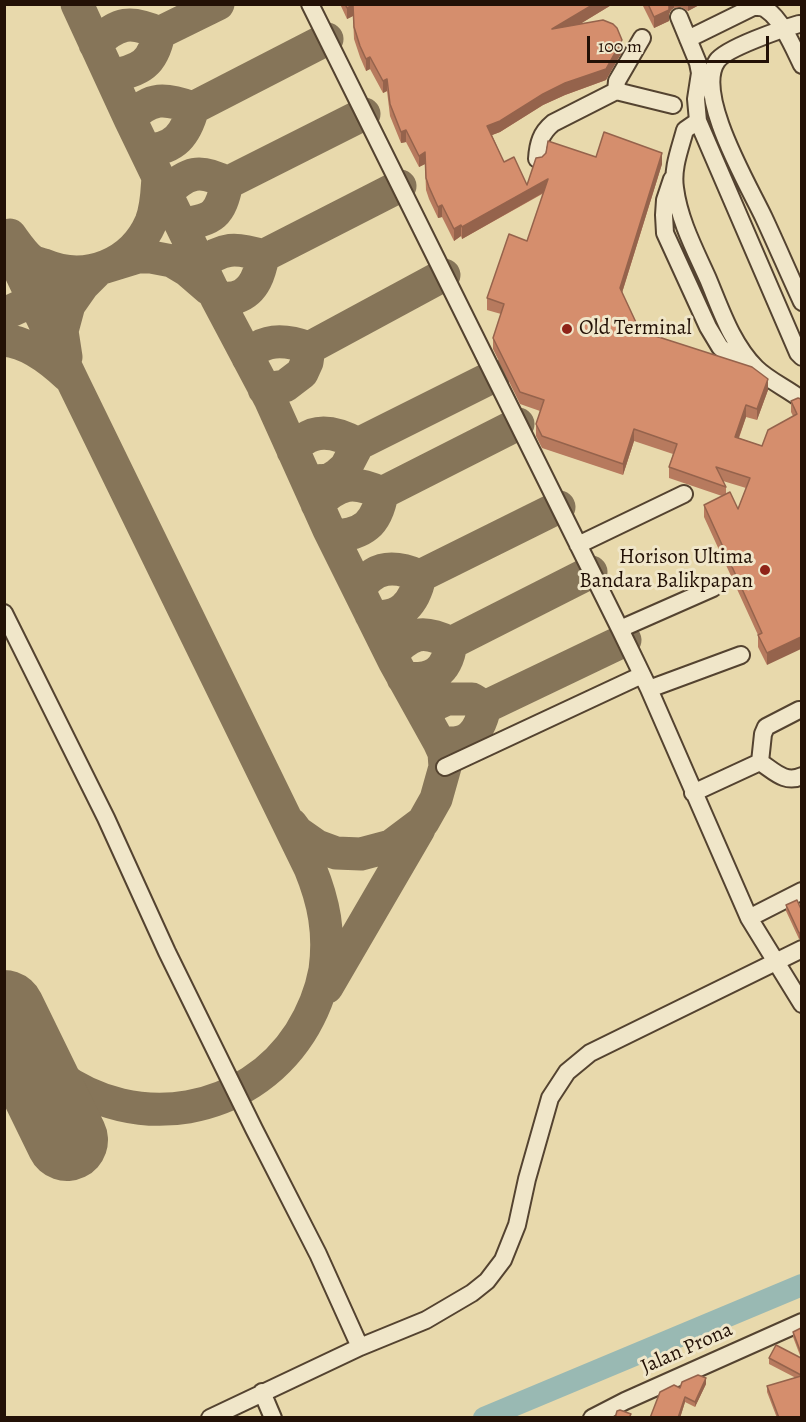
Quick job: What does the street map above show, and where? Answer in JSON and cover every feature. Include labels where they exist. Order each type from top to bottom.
[{"type":"street","points":[[310,4],[620,628],[749,918],[801,1004]]},
{"type":"street","points":[[688,39],[753,7],[760,7],[791,26],[801,65]]},
{"type":"street","points":[[698,63],[675,19],[688,39],[698,63],[700,73],[692,125],[674,173],[679,209],[691,241],[743,353],[758,370],[801,400]]},
{"type":"street","points":[[791,26],[726,52],[714,66],[711,88],[721,127],[801,302]]},
{"type":"street","points":[[616,91],[617,81],[642,38]]},
{"type":"street","points":[[537,159],[540,137],[546,129],[553,123],[616,91],[673,105]]},
{"type":"street","points":[[692,125],[743,224],[801,357]]},
{"type":"street","points":[[743,224],[756,285]]},
{"type":"street","points":[[578,546],[684,494]]},
{"type":"street","points":[[620,628],[713,588]]},
{"type":"street","points":[[4,613],[106,818],[167,952],[318,1254],[360,1347]]},
{"type":"street","points":[[445,767],[645,682],[741,655]]},
{"type":"street","points":[[760,762],[766,727],[801,710]]},
{"type":"street","points":[[693,793],[760,762]]},
{"type":"street","points":[[760,762],[784,778],[794,780],[801,776]]},
{"type":"street","points":[[749,918],[801,891]]},
{"type":"street","points":[[210,1418],[360,1347],[426,1320],[488,1281],[503,1260],[517,1225],[527,1179],[550,1098],[567,1072],[590,1053],[801,949]]},
{"type":"street","name":"Jalan Prona","points":[[592,1418],[801,1322]]},
{"type":"street","points":[[262,1392],[273,1418]]},
{"type":"building","points":[[345,4],[594,4],[552,29],[603,20],[617,28],[622,40],[606,69],[565,83],[500,121],[487,126],[504,162],[514,157],[527,185],[536,158],[546,153],[548,141],[596,157],[604,132],[662,153],[620,288],[640,331],[752,367],[768,379],[757,409],[746,405],[735,437],[762,446],[768,430],[797,414],[791,401],[801,399],[801,637],[767,653],[758,635],[762,633],[704,505],[730,492],[738,509],[750,478],[716,467],[726,487],[669,467],[677,444],[634,429],[623,464],[542,436],[536,424],[544,400],[520,392],[493,338],[504,304],[487,298],[509,234],[527,241],[548,179],[462,227],[461,225],[454,229],[442,205],[438,207],[429,187],[426,178],[425,152],[419,156],[406,130],[401,132],[390,104],[387,79],[383,81],[370,57],[366,59],[354,27],[353,5],[347,8]]},
{"type":"building","points":[[648,4],[669,4],[669,10],[654,17]]},
{"type":"building","points":[[797,900],[801,909],[801,932],[799,933],[786,905]]},
{"type":"building","points":[[801,1328],[801,1353],[793,1332]]},
{"type":"building","points":[[776,1345],[801,1358],[801,1375],[769,1358]]},
{"type":"building","points":[[698,1375],[706,1378],[695,1402],[685,1397],[678,1418],[650,1418],[660,1392],[674,1385],[680,1388],[682,1382]]},
{"type":"building","points":[[801,1376],[801,1418],[779,1418],[767,1386]]},
{"type":"building","points":[[617,1411],[631,1414],[629,1418],[615,1418]]},
{"type":"waterway","points":[[484,1418],[802,1285]]},
{"type":"taxiway","points":[[77,4],[217,299],[270,399],[329,530],[394,661],[444,753],[445,767],[436,799],[423,822],[391,846],[361,854],[336,853],[317,846],[297,832],[291,824]]},
{"type":"taxiway","points":[[95,44],[111,31],[125,25],[140,26],[159,33],[218,4]]},
{"type":"taxiway","points":[[111,76],[144,64],[153,52],[159,33]]},
{"type":"taxiway","points":[[130,119],[144,106],[159,101],[175,102],[193,108],[327,39]]},
{"type":"taxiway","points":[[145,150],[164,147],[178,139],[187,126],[193,108]]},
{"type":"taxiway","points":[[227,183],[364,114]]},
{"type":"taxiway","points":[[166,193],[181,180],[194,174],[209,175],[227,183]]},
{"type":"taxiway","points":[[10,235],[28,258],[39,264],[76,272],[106,266],[133,249],[143,237],[154,211],[158,176]]},
{"type":"taxiway","points":[[181,224],[208,218],[214,214],[222,202],[227,183]]},
{"type":"taxiway","points":[[200,265],[230,250],[263,256],[400,186]]},
{"type":"taxiway","points":[[4,238],[310,868],[325,918],[327,943],[325,970],[316,1003],[300,1033],[278,1061],[251,1082],[221,1098],[188,1107],[155,1109],[121,1105],[88,1093],[57,1075],[42,1061],[4,1008]]},
{"type":"taxiway","points":[[217,299],[237,297],[248,290],[258,274],[263,256]]},
{"type":"taxiway","points":[[66,357],[62,331],[69,305],[83,285],[99,269],[138,257],[151,257],[172,261],[187,270],[209,289]]},
{"type":"taxiway","points":[[248,358],[259,347],[277,342],[309,348],[444,275]]},
{"type":"taxiway","points":[[4,314],[54,291]]},
{"type":"taxiway","points":[[4,340],[30,348],[47,358],[68,376]]},
{"type":"taxiway","points":[[264,389],[285,386],[302,373],[307,362],[309,348]]},
{"type":"taxiway","points":[[311,480],[329,480],[346,467],[358,444],[494,376]]},
{"type":"taxiway","points":[[317,504],[333,491],[347,485],[363,486],[382,493],[518,424]]},
{"type":"taxiway","points":[[293,451],[303,440],[324,433],[338,435],[358,444]]},
{"type":"taxiway","points":[[332,536],[352,533],[367,526],[376,513],[382,493]]},
{"type":"taxiway","points":[[420,576],[559,507]]},
{"type":"taxiway","points":[[359,590],[371,576],[386,570],[402,570],[420,576]]},
{"type":"taxiway","points":[[391,655],[405,641],[418,635],[433,636],[451,643],[591,572]]},
{"type":"taxiway","points":[[371,615],[390,616],[398,613],[410,602],[420,576]]},
{"type":"taxiway","points":[[485,707],[625,640]]},
{"type":"taxiway","points":[[403,678],[422,678],[436,673],[446,662],[451,643]]},
{"type":"taxiway","points":[[424,715],[436,704],[447,699],[472,699],[485,707]]},
{"type":"taxiway","points":[[439,742],[458,742],[471,737],[479,725],[485,707]]},
{"type":"taxiway","points":[[327,987],[419,829]]},
{"type":"runway","points":[[4,1011],[67,1140]]},
{"type":"place","name":"Old Terminal","points":[[567,329]]},
{"type":"place","name":"Horison Ultima Bandara Balikpapan","points":[[765,570]]}]
